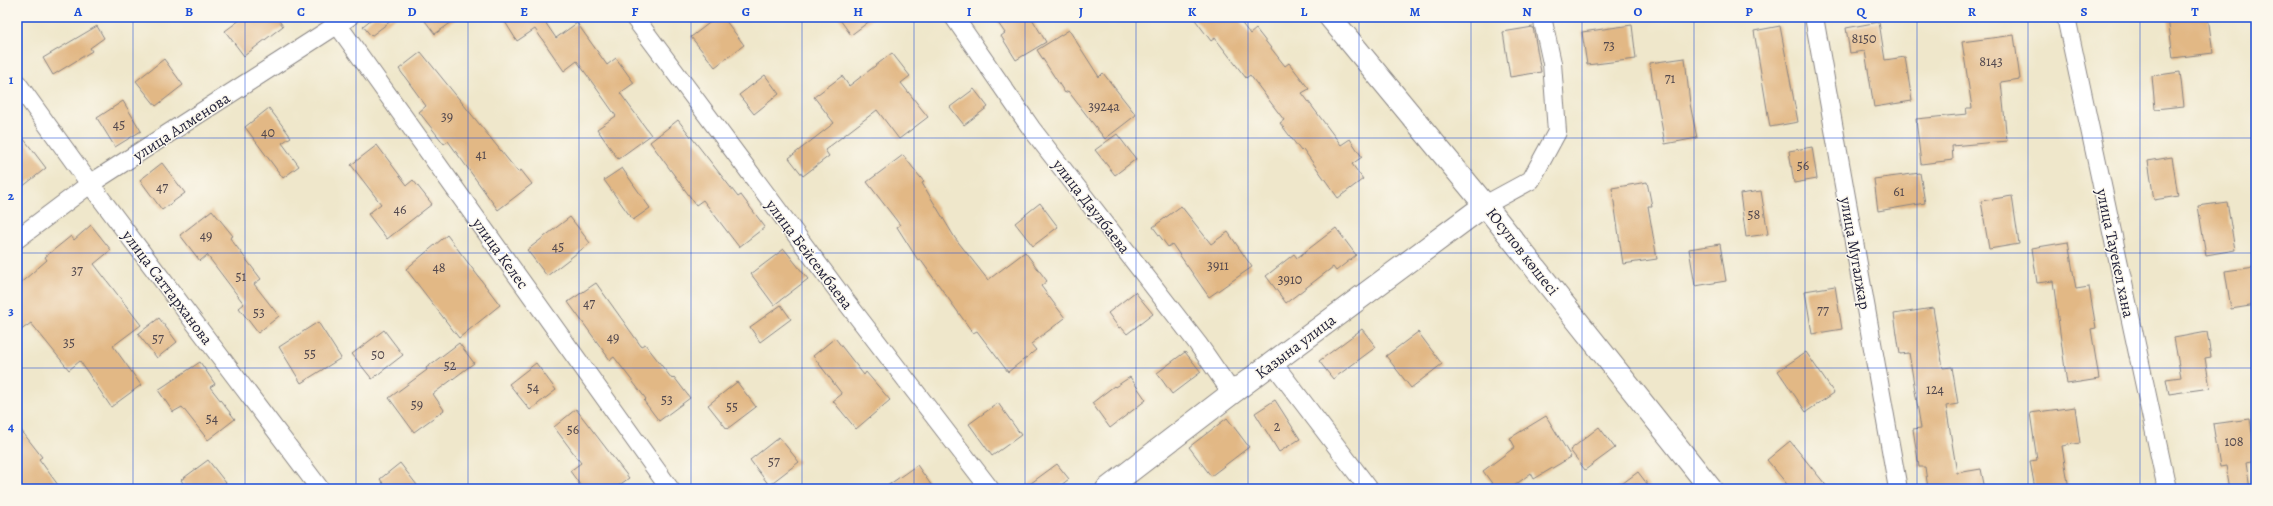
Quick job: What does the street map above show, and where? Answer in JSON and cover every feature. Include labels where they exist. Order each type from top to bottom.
[{"type":"street","name":"улица Бейсембаева","points":[[634,17],[841,295],[990,489]]},
{"type":"street","name":"улица Даулбаева","points":[[954,17],[1032,128],[1198,344],[1232,393]]},
{"type":"street","name":"Юсупов көшесі","points":[[1330,17],[1486,205],[1711,489]]},
{"type":"street","points":[[1486,205],[1531,180],[1557,132],[1552,63],[1542,17]]},
{"type":"street","name":"улица Мугалжар","points":[[1814,17],[1898,489]]},
{"type":"street","name":"улица Тауекел хана","points":[[2066,17],[2167,489]]},
{"type":"street","name":"улица Алменова","points":[[17,239],[90,184],[339,20]]},
{"type":"street","name":"улица Келес","points":[[339,20],[670,489]]},
{"type":"street","name":"улица Саттарханова","points":[[17,83],[90,184],[320,489]]},
{"type":"street","name":"Казына улица","points":[[1107,489],[1272,363],[1486,205]]},
{"type":"street","points":[[1272,363],[1369,489]]},
{"type":"building","points":[[244,17],[276,17],[283,26],[244,56],[225,31]]},
{"type":"building","points":[[374,17],[396,17],[371,36],[363,26]]},
{"type":"building","points":[[422,17],[459,17],[435,34]]},
{"type":"building","points":[[502,17],[553,17],[545,22],[556,38],[577,23],[607,65],[616,58],[634,83],[620,93],[651,135],[618,159],[597,129],[616,116],[577,61],[564,71],[535,29],[517,41]]},
{"type":"building","points":[[717,17],[723,17],[744,45],[715,67],[691,37]]},
{"type":"building","points":[[838,17],[875,17],[851,35]]},
{"type":"building","points":[[994,17],[1031,17],[1046,42],[1016,60],[1001,36],[1005,33]]},
{"type":"building","points":[[1193,17],[1237,17],[1250,34],[1256,29],[1285,66],[1289,63],[1309,89],[1302,93],[1341,145],[1350,139],[1362,157],[1352,164],[1363,179],[1338,198],[1303,149],[1301,151],[1280,123],[1284,120],[1250,75],[1246,78],[1215,38],[1211,41]]},
{"type":"building","points":[[2168,17],[2208,17],[2213,53],[2173,58]]},
{"type":"building","points":[[1879,22],[1885,60],[1905,57],[1912,101],[1874,107],[1865,51],[1850,53],[1846,28]]},
{"type":"building","points":[[1632,25],[1636,59],[1587,65],[1582,32]]},
{"type":"building","points":[[97,26],[104,38],[90,48],[92,51],[53,75],[43,58]]},
{"type":"building","points":[[1780,26],[1798,122],[1770,127],[1754,31]]},
{"type":"building","points":[[1533,27],[1541,72],[1510,77],[1503,32]]},
{"type":"building","points":[[1069,30],[1099,77],[1103,73],[1136,115],[1105,139],[1068,91],[1065,93],[1037,50]]},
{"type":"building","points":[[2014,35],[2020,79],[2001,82],[2007,141],[1952,146],[1953,160],[1921,164],[1916,119],[1967,114],[1966,108],[1972,108],[1962,42]]},
{"type":"building","points":[[421,52],[518,172],[521,170],[532,184],[498,210],[448,141],[444,144],[419,112],[426,106],[399,69]]},
{"type":"building","points":[[892,53],[910,76],[901,83],[928,117],[899,139],[877,110],[825,150],[829,156],[803,176],[789,158],[834,123],[814,97],[842,76],[849,86]]},
{"type":"building","points":[[1685,58],[1690,104],[1697,138],[1665,144],[1657,98],[1655,98],[1650,63]]},
{"type":"building","points":[[164,59],[183,85],[156,106],[136,81]]},
{"type":"building","points":[[2180,72],[2184,106],[2155,109],[2152,76]]},
{"type":"building","points":[[765,75],[779,94],[754,114],[739,95]]},
{"type":"building","points":[[974,89],[988,107],[964,125],[950,107]]},
{"type":"building","points":[[123,101],[141,131],[115,147],[97,118]]},
{"type":"building","points":[[269,108],[291,137],[282,143],[299,166],[283,178],[245,127]]},
{"type":"building","points":[[678,120],[738,197],[741,195],[765,227],[739,247],[703,200],[696,205],[650,142]]},
{"type":"building","points":[[17,130],[46,168],[17,191]]},
{"type":"building","points":[[1117,134],[1136,159],[1115,175],[1095,150]]},
{"type":"building","points":[[377,145],[407,185],[413,180],[432,204],[387,239],[368,214],[381,204],[351,165]]},
{"type":"building","points":[[1812,147],[1817,179],[1794,183],[1789,151]]},
{"type":"building","points":[[903,155],[924,182],[922,183],[955,238],[988,280],[1025,252],[1047,281],[1041,286],[1065,318],[1031,344],[1036,350],[1008,372],[977,331],[973,333],[920,259],[918,260],[897,227],[900,225],[867,182]]},
{"type":"building","points":[[2172,157],[2178,196],[2154,200],[2148,161]]},
{"type":"building","points":[[162,163],[185,193],[162,210],[140,180]]},
{"type":"building","points":[[622,168],[650,208],[633,220],[604,180]]},
{"type":"building","points":[[1920,173],[1925,203],[1878,211],[1874,179]]},
{"type":"building","points":[[1647,182],[1652,206],[1648,206],[1657,259],[1623,264],[1612,188]]},
{"type":"building","points":[[1761,191],[1768,234],[1746,237],[1740,194]]},
{"type":"building","points":[[2012,196],[2019,244],[1989,249],[1981,201]]},
{"type":"building","points":[[2227,202],[2235,250],[2206,255],[2198,206]]},
{"type":"building","points":[[1040,203],[1058,227],[1033,246],[1015,223]]},
{"type":"building","points":[[1181,206],[1211,244],[1228,232],[1252,267],[1209,297],[1172,244],[1168,247],[1153,227]]},
{"type":"building","points":[[212,210],[233,236],[230,238],[261,279],[254,284],[279,316],[258,333],[239,308],[244,304],[207,255],[200,261],[180,235]]},
{"type":"building","points":[[570,217],[590,243],[547,276],[527,250]]},
{"type":"building","points":[[91,225],[111,250],[94,264],[141,325],[113,346],[141,385],[111,407],[80,361],[69,370],[31,323],[17,333],[17,286],[47,260],[45,257],[71,236],[74,240]]},
{"type":"building","points":[[1336,228],[1356,255],[1336,271],[1333,267],[1286,303],[1266,276],[1294,254],[1297,258]]},
{"type":"building","points":[[447,235],[500,305],[459,338],[406,269]]},
{"type":"building","points":[[2068,242],[2076,289],[2089,287],[2096,328],[2091,329],[2099,379],[2067,384],[2053,281],[2037,283],[2032,248]]},
{"type":"building","points":[[1720,244],[1726,281],[1695,286],[1689,249]]},
{"type":"building","points":[[784,249],[808,279],[774,305],[751,274]]},
{"type":"building","points":[[2255,267],[2256,305],[2231,309],[2225,271]]},
{"type":"building","points":[[596,283],[641,346],[645,344],[672,379],[674,377],[690,398],[659,421],[644,401],[646,399],[614,357],[610,360],[568,302]]},
{"type":"building","points":[[1835,286],[1842,329],[1812,334],[1805,291]]},
{"type":"building","points":[[1135,292],[1153,314],[1127,334],[1121,327],[1119,328],[1108,313]]},
{"type":"building","points":[[781,305],[791,319],[760,342],[750,327]]},
{"type":"building","points":[[1933,308],[1943,368],[1952,367],[1958,404],[1946,406],[1957,473],[1981,469],[1985,489],[1928,489],[1925,467],[1919,467],[1913,429],[1921,428],[1909,353],[1900,354],[1894,314]]},
{"type":"building","points":[[159,318],[177,342],[157,358],[138,334]]},
{"type":"building","points":[[318,322],[341,358],[301,383],[279,347]]},
{"type":"building","points":[[1362,329],[1376,347],[1333,379],[1319,361]]},
{"type":"building","points":[[384,330],[403,355],[372,379],[352,354]]},
{"type":"building","points":[[1418,332],[1442,364],[1411,388],[1386,356]]},
{"type":"building","points":[[2207,332],[2211,357],[2205,358],[2210,388],[2169,394],[2166,379],[2181,377],[2174,338]]},
{"type":"building","points":[[835,338],[864,375],[866,372],[890,400],[856,429],[833,401],[842,394],[813,356]]},
{"type":"building","points":[[459,343],[474,363],[433,394],[444,410],[414,432],[389,398],[427,370],[426,368]]},
{"type":"building","points":[[1185,352],[1201,372],[1172,394],[1157,373]]},
{"type":"building","points":[[1806,352],[1834,393],[1806,412],[1778,371]]},
{"type":"building","points":[[200,362],[215,384],[210,387],[235,419],[208,440],[182,407],[173,412],[158,390]]},
{"type":"building","points":[[536,363],[556,390],[530,410],[509,384]]},
{"type":"building","points":[[1130,377],[1146,400],[1110,428],[1092,403],[1114,386],[1115,387]]},
{"type":"building","points":[[737,382],[756,407],[727,429],[708,405]]},
{"type":"building","points":[[1275,400],[1300,439],[1279,452],[1255,413]]},
{"type":"building","points":[[998,403],[1021,435],[992,456],[969,424]]},
{"type":"building","points":[[2075,407],[2080,443],[2062,446],[2069,489],[2035,489],[2030,461],[2037,460],[2030,413]]},
{"type":"building","points":[[576,409],[629,478],[614,489],[583,489],[570,471],[581,463],[554,427]]},
{"type":"building","points":[[1546,416],[1571,457],[1534,479],[1531,473],[1510,489],[1496,489],[1483,471],[1515,447],[1510,438]]},
{"type":"building","points":[[1227,418],[1249,447],[1211,476],[1189,447]]},
{"type":"building","points":[[2250,419],[2256,461],[2246,463],[2250,489],[2230,489],[2226,466],[2220,467],[2213,424]]},
{"type":"building","points":[[17,425],[42,457],[39,459],[61,489],[23,489],[17,480]]},
{"type":"building","points":[[1599,427],[1615,448],[1585,470],[1570,450]]},
{"type":"building","points":[[779,437],[799,462],[769,485],[750,460]]},
{"type":"building","points":[[1790,441],[1829,489],[1791,489],[1767,460]]},
{"type":"building","points":[[208,460],[226,483],[218,489],[187,489],[181,480]]},
{"type":"building","points":[[400,463],[420,489],[387,489],[380,479]]},
{"type":"building","points":[[1057,464],[1069,479],[1056,489],[1023,489]]},
{"type":"building","points":[[917,465],[934,489],[883,489]]},
{"type":"building","points":[[1638,472],[1651,489],[1615,489]]}]
